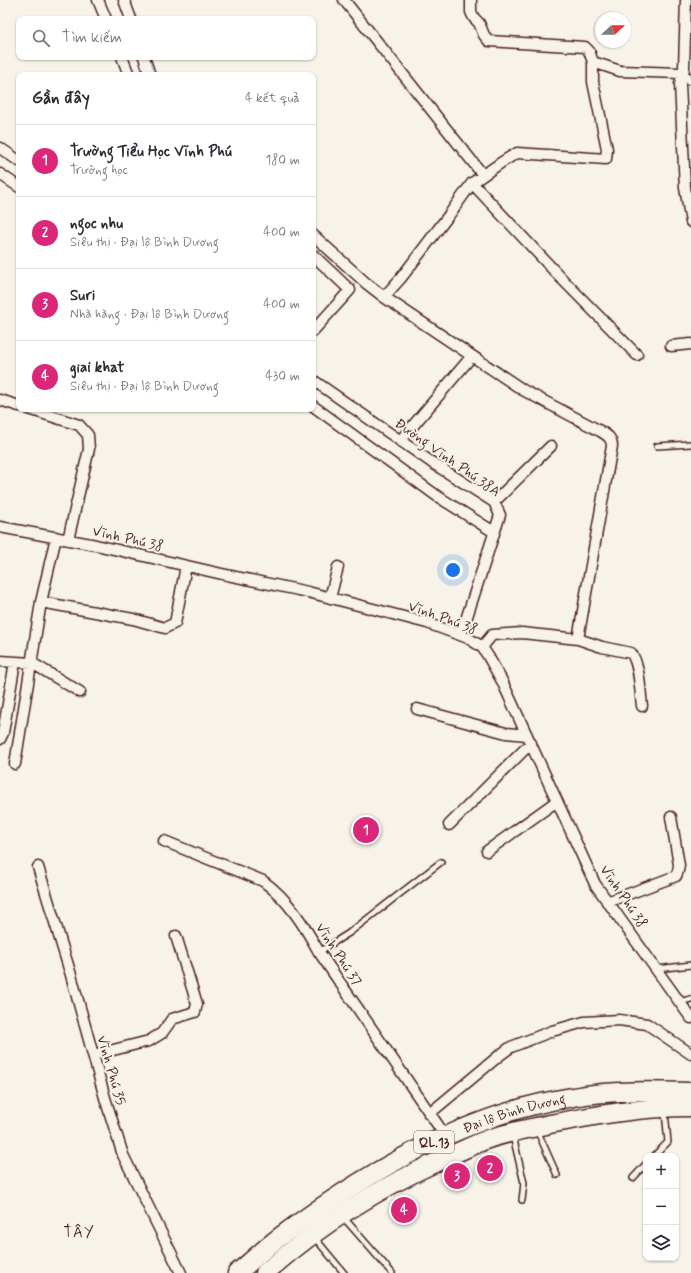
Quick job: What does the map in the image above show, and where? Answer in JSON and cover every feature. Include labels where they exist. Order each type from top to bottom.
[{"type":"highway","name":"Đại lộ Bình Dương","points":[[237,1273],[279,1237],[338,1195],[365,1178],[446,1137],[491,1118],[548,1102],[585,1095],[619,1092],[691,1092]]},
{"type":"highway","name":"Đại lộ Bình Dương","points":[[268,1272],[290,1251],[371,1195],[457,1152],[506,1134],[536,1127],[617,1112],[691,1106]]},
{"type":"highway","points":[[491,1118],[506,1134]]},
{"type":"highway","points":[[446,1137],[457,1152]]},
{"type":"street","points":[[98,0],[105,16]]},
{"type":"street","points":[[124,0],[130,16]]},
{"type":"street","points":[[344,0],[484,175]]},
{"type":"street","points":[[384,297],[401,278],[449,216],[472,183],[517,153],[606,159],[607,149],[593,82],[593,62],[589,51],[585,48],[489,41],[471,12],[471,0]]},
{"type":"street","points":[[686,0],[684,69],[687,77]]},
{"type":"street","points":[[123,60],[128,72]]},
{"type":"street","points":[[145,60],[149,72]]},
{"type":"street","points":[[593,62],[620,71],[680,73],[687,77]]},
{"type":"street","points":[[687,77],[680,84],[685,188],[691,222]]},
{"type":"street","points":[[0,148],[16,160]]},
{"type":"street","points":[[0,174],[16,185]]},
{"type":"street","points":[[472,183],[562,279],[637,355]]},
{"type":"street","points":[[316,238],[366,283],[384,297],[523,390],[600,431],[612,441],[578,640]]},
{"type":"street","points":[[316,257],[350,290],[316,328]]},
{"type":"street","points":[[671,346],[691,344]]},
{"type":"street","points":[[400,441],[472,356]]},
{"type":"street","name":"Đường Vĩnh Phú 38A","points":[[316,382],[431,462],[494,502],[500,515],[461,635]]},
{"type":"street","points":[[0,400],[16,405]]},
{"type":"street","points":[[316,408],[437,496],[494,532]]},
{"type":"street","points":[[38,412],[79,425],[88,435],[89,449],[68,540]]},
{"type":"street","points":[[494,502],[551,446]]},
{"type":"street","name":"Vĩnh Phú 38","points":[[0,527],[56,537],[330,598],[427,623],[468,638],[482,647],[502,680],[595,884],[691,1018]]},
{"type":"street","points":[[16,764],[41,602],[56,537]]},
{"type":"street","points":[[41,602],[133,619],[165,628],[175,623],[186,566]]},
{"type":"street","points":[[330,598],[338,567]]},
{"type":"street","points":[[482,647],[492,635],[522,633],[578,640],[631,653],[636,665],[642,706]]},
{"type":"street","points":[[0,661],[32,663],[80,692]]},
{"type":"street","points":[[0,739],[3,733],[15,662]]},
{"type":"street","points":[[417,709],[529,739],[449,825]]},
{"type":"street","points":[[487,851],[557,801]]},
{"type":"street","points":[[607,902],[676,876],[679,865],[671,817]]},
{"type":"street","name":"Vĩnh Phú 37","points":[[164,841],[263,881],[275,890],[290,906],[319,952],[446,1137]]},
{"type":"street","name":"Vĩnh Phú 35","points":[[38,867],[123,1155],[181,1273]]},
{"type":"street","points":[[93,1055],[149,1041],[162,1033],[172,1019],[194,1012],[197,1004],[176,936]]},
{"type":"street","points":[[429,1114],[500,1054],[511,1047],[552,1031],[584,1022],[619,1020],[647,1024],[691,1054]]},
{"type":"lane","points":[[657,446],[691,444]]},
{"type":"lane","points":[[319,952],[349,933],[442,862]]},
{"type":"lane","points":[[657,969],[691,965]]},
{"type":"lane","points":[[679,1002],[691,999]]},
{"type":"lane","points":[[657,1153],[668,1142],[664,1107]]},
{"type":"lane","points":[[536,1127],[557,1175]]},
{"type":"lane","points":[[506,1134],[524,1183],[522,1200]]},
{"type":"lane","points":[[633,1178],[643,1167]]},
{"type":"lane","points":[[342,1215],[392,1273]]},
{"type":"lane","points":[[313,1235],[344,1273]]},
{"type":"place","name":"Trường Tiểu Học Vĩnh Phú","points":[[366,830]]},
{"type":"place","name":"ngoc nhu","points":[[490,1168]]},
{"type":"place","name":"Suri","points":[[457,1176]]},
{"type":"place","name":"giai khat","points":[[404,1210]]},
{"type":"district","name":"TÂY","points":[[79,1232]]}]
